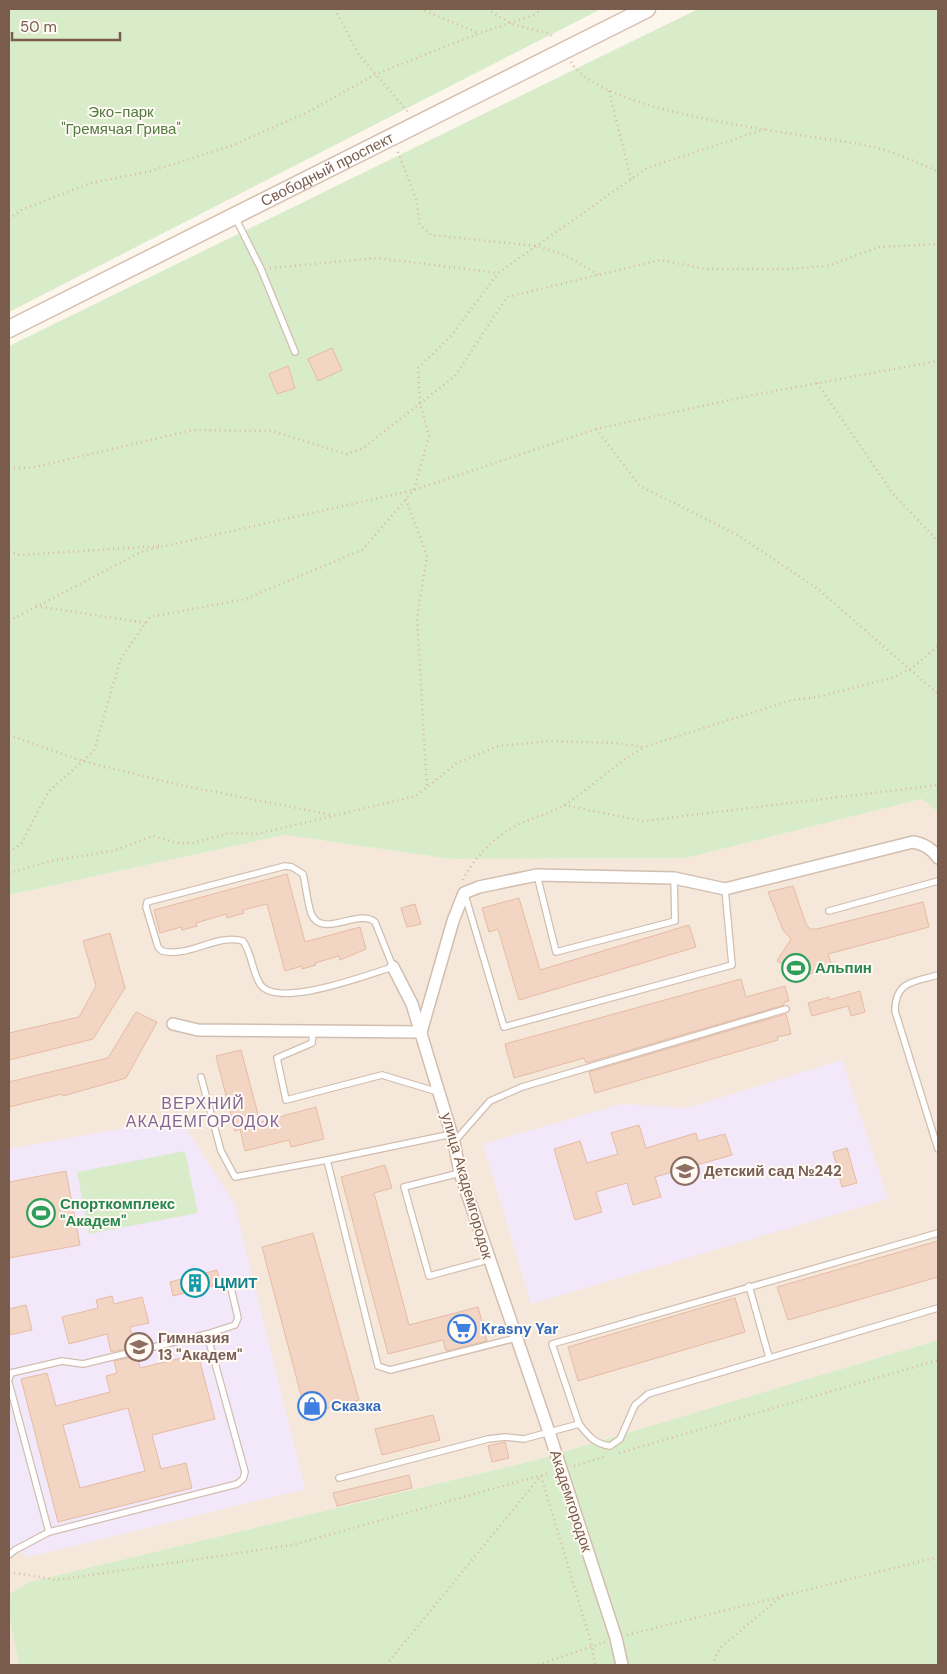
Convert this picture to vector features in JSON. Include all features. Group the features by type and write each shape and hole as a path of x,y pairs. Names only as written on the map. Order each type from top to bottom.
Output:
{"main road":[{"name":"Свободный проспект","path":"9,329 647,9"}],"street":[{"path":"173,1024 198,1030 421,1032 452,921 464,893 479,887 537,875 674,878 725,889 913,842 921,843 934,850 938,858"},
{"name":"улица Академгородок","path":"393,968 412,1004 453,1138 460,1173 516,1338"},
{"name":"Академгородок","path":"516,1338 562,1470 616,1638 622,1665"}],"lane":[{"path":"234,215 261,269 295,352"},
{"path":"285,866 292,867 304,874 311,913 315,920 327,925 369,917 375,922 393,968 306,992 286,995 267,990 260,985 243,941 229,940 178,952 162,951 158,947 146,906 147,902 285,866"},
{"path":"537,875 556,952 675,921 674,878"},
{"path":"829,912 938,881"},
{"path":"464,893 504,1027 732,965 725,889"},
{"path":"938,975 906,984 897,992 895,1001 895,1011 938,1149"},
{"path":"201,1077 220,1150 235,1177 453,1138 490,1101 522,1086 786,1009"},
{"path":"313,1031 312,1043 277,1058 286,1100 382,1076 439,1093"},
{"path":"327,1160 378,1366 390,1370 516,1338"},
{"path":"460,1173 404,1187 429,1276 488,1260"},
{"path":"938,1233 552,1344 579,1424 600,1445 610,1446 620,1439 635,1405 648,1394 938,1308"},
{"path":"9,1379 11,1373 62,1361 83,1364 207,1334 235,1325 238,1318 230,1284"},
{"path":"749,1286 769,1357"},
{"path":"9,1555 14,1550 49,1532 237,1484 243,1479 245,1472 207,1334"},
{"path":"9,1383 49,1532"},
{"path":"339,1478 488,1439 504,1437 524,1439 579,1424"}],"path":[{"path":"335,9 359,55 418,124"},
{"path":"420,9 480,33"},
{"path":"486,9 512,24 550,34 578,74 609,91 662,110 876,148 938,170"},
{"path":"9,219 23,209 91,183 151,170 232,146 306,113 376,74 480,33 534,16 542,9"},
{"path":"609,91 631,180"},
{"path":"9,852 21,844 48,792 94,751 121,658 150,618 245,598 362,550 414,490 429,436 420,403 418,368 450,337 498,273 647,168 764,128"},
{"path":"397,135 398,151 416,199 420,225 431,235 454,239 536,246 566,256 600,275"},
{"path":"9,469 35,467 193,430 272,431 347,454 362,450 455,376 507,297 660,260 707,269 787,269 827,266 879,247 938,244"},
{"path":"261,269 377,258 498,273"},
{"path":"9,620 142,551 414,490 596,429 817,383 938,361"},
{"path":"817,383 894,495 938,540"},
{"path":"596,429 640,486 736,534 818,589 938,694"},
{"path":"406,499 427,556 417,618 427,787"},
{"path":"9,551 20,555 167,546"},
{"path":"36,606 146,623"},
{"path":"464,893 463,880 473,861 485,848 517,825 564,805 617,763 644,747 792,700 818,697 891,678 911,669 938,646"},
{"path":"9,735 82,761 180,785 333,815"},
{"path":"9,873 55,860 112,851 153,836 177,843 193,842 230,833 256,834 416,796 457,763 498,746 549,741 616,743 644,747"},
{"path":"564,805 642,822 938,785"},
{"path":"618,1453 938,1360"},
{"path":"9,1572 57,1580 292,1545 609,1456"},
{"path":"541,1476 592,1646 595,1665"},
{"path":"386,1665 541,1476"},
{"path":"538,1665 616,1638 784,1594 938,1557"},
{"path":"712,1665 720,1648 784,1594"}],"shaded area":[{"path":"922,799 938,812 938,1340 536,1460 29,1582 9,1594 9,895 285,835 451,859 686,858"},
{"name":"Детский сад №242","path":"842,1060 888,1199 531,1304 483,1144 622,1104 687,1108"},
{"name":"Гимназия 13 \"Академ\"","path":"180,1118 235,1205 305,1489 29,1557 9,1547 9,1149"},
{"path":"9,1615 19,1665 9,1665"}],"green space":[{"name":"Эко-парк \"Гремячая Грива\"","path":"9,9 601,9 9,312"},
{"path":"698,9 938,9 938,812 922,799 686,858 451,859 285,835 9,895 9,346"},
{"path":"185,1151 198,1213 89,1234 77,1172"},
{"path":"938,1340 938,1665 19,1665 9,1615 9,1594 29,1582 536,1460"}],"building":[{"path":"332,348 342,370 318,381 308,359"},
{"path":"288,366 295,388 277,394 269,374"},
{"path":"287,874 305,942 360,927 366,949 340,960 339,956 302,969 302,966 285,971 267,904 243,910 244,913 227,918 226,914 196,923 197,926 182,930 181,927 160,933 154,910"},
{"path":"793,886 806,924 810,929 817,929 923,902 929,927 828,954 832,966 804,976 777,961 791,939 783,930 768,892"},
{"path":"519,898 540,970 689,925 696,947 519,1000 498,929 489,932 482,908"},
{"path":"415,904 421,924 407,927 401,908"},
{"path":"110,933 125,988 93,1039 9,1060 9,1033 79,1017 96,986 83,941"},
{"path":"741,979 746,997 785,986 789,1001 784,1002 784,1005 586,1063 584,1058 514,1078 505,1044"},
{"path":"860,991 865,1012 851,1016 848,1006 812,1016 808,1003 829,997 829,1000"},
{"path":"136,1012 157,1022 126,1078 63,1096 62,1094 9,1107 9,1082 108,1058"},
{"path":"786,1014 791,1034 777,1037 778,1040 595,1093 589,1072"},
{"path":"241,1050 260,1122 316,1107 324,1139 291,1147 289,1140 245,1151 240,1129 235,1131 216,1056"},
{"path":"639,1125 646,1148 696,1133 698,1141 725,1134 732,1155 655,1177 661,1197 633,1205 627,1183 596,1192 602,1212 575,1220 554,1149 580,1141 587,1163 618,1154 611,1133"},
{"path":"847,1148 857,1183 842,1187 833,1152"},
{"path":"385,1165 392,1188 374,1193 409,1325 478,1307 487,1341 446,1351 443,1340 388,1354 341,1177"},
{"name":"Спорткомплекс \"Академ\"","path":"66,1171 80,1245 9,1258 9,1182"},
{"path":"313,1233 359,1400 306,1414 262,1247"},
{"path":"938,1241 938,1277 788,1320 777,1287"},
{"name":"ЦМИТ","path":"217,1270 221,1284 173,1296 170,1282"},
{"path":"112,1296 114,1304 142,1297 149,1323 130,1327 135,1347 111,1352 107,1334 69,1344 62,1317 98,1308 96,1300"},
{"path":"735,1298 745,1332 578,1381 568,1347"},
{"path":"26,1305 32,1330 9,1335 9,1309"},
{"path":"198,1354 215,1419 152,1435 161,1469 186,1463 192,1488 58,1522 21,1379 47,1373 56,1406 110,1392 106,1376 117,1373 114,1361 137,1356 140,1368","holes":["128,1408 145,1471 80,1488 63,1425"]},
{"path":"433,1415 440,1440 382,1455 375,1429"},
{"path":"505,1442 509,1458 492,1462 488,1446"},
{"path":"409,1475 412,1488 337,1506 333,1493"}],"place":[{"name":"Альпин","path":"796,968"},
{"name":"Детский сад №242","path":"685,1171"},
{"name":"Спорткомплекс \"Академ\"","path":"41,1213"},
{"name":"ЦМИТ","path":"195,1283"},
{"name":"Krasny Yar","path":"462,1329"},
{"name":"Гимназия 13 \"Академ\"","path":"139,1347"},
{"name":"Сказка","path":"312,1406"}],"district":[{"name":"ВЕРХНИЙ АКАДЕМГОРОДОК","path":"203,1112"}]}
